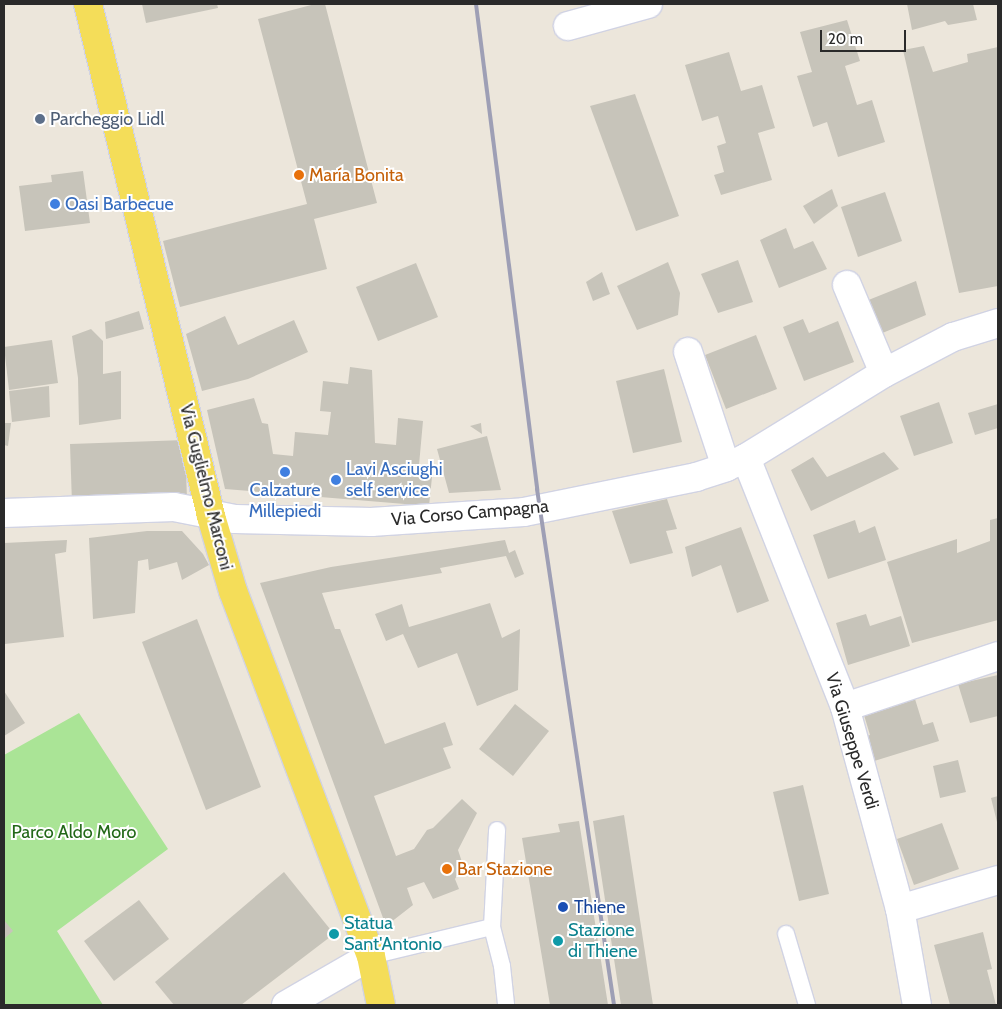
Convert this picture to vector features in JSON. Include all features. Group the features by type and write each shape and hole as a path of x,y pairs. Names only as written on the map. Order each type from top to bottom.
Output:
{"main road":[{"name":"Via Guglielmo Marconi","path":"88,4 211,516 233,592 371,956 381,1005"}],"street":[{"path":"579,17 648,4"},
{"path":"847,285 884,373"},
{"name":"Via Corso Campagna","path":"4,513 174,507 211,516 371,522 524,512 696,477 736,463 884,373 953,336 998,323"},
{"path":"688,352 736,463"},
{"name":"Via Giuseppe Verdi","path":"736,463 845,707 900,909 917,1005"},
{"path":"845,707 998,656"},
{"path":"900,909 998,880"},
{"path":"286,1005 371,956"}],"lane":[{"path":"496,830 492,927 502,966 506,1005"},
{"path":"371,956 492,927"},
{"path":"786,934 807,1005"}],"green space":[{"name":"Parco Aldo Moro","path":"79,713 168,849 57,931 103,1005 4,1005 4,755"}],"building":[{"path":"142,4 217,4 218,8 146,23"},
{"path":"315,4 325,4 377,203 314,219 327,269 180,307 163,241 307,204 258,19"},
{"path":"907,4 973,4 977,20 948,25 945,21 912,30"},
{"path":"847,20 860,61 845,66 857,105 872,100 885,142 838,157 827,122 813,127 797,76 812,72 800,32"},
{"path":"924,46 933,72 968,62 967,54 998,47 998,286 959,293 903,50"},
{"path":"729,52 741,91 762,85 775,128 758,133 772,180 721,195 714,175 724,172 717,146 726,143 718,116 702,121 685,65"},
{"path":"635,94 679,216 636,231 590,106"},
{"name":"Oasi Barbecue","path":"83,171 90,223 25,231 19,186 52,182 51,175"},
{"path":"832,189 838,206 814,224 803,206"},
{"path":"885,192 902,241 858,257 841,207"},
{"path":"786,228 794,249 813,241 827,269 779,288 760,240"},
{"path":"738,260 753,302 718,313 701,274"},
{"path":"668,262 680,293 678,315 637,330 617,286"},
{"path":"416,263 438,317 378,341 356,287"},
{"path":"602,272 610,294 593,301 586,282"},
{"path":"916,281 926,315 880,334 866,301"},
{"path":"139,311 144,329 106,339 105,322"},
{"path":"225,316 238,345 294,320 308,352 248,379 202,391 186,334"},
{"path":"803,319 809,333 838,321 854,362 804,381 783,327"},
{"path":"91,329 103,341 103,374 121,371 121,419 79,425 78,378 72,336"},
{"path":"756,335 777,389 726,409 705,355"},
{"path":"52,340 58,383 9,390 4,347"},
{"path":"350,367 372,370 375,443 396,445 398,418 423,421 418,476 432,477 429,506 225,489 207,410 254,398 262,423 268,424 273,454 293,456 295,432 328,435 331,412 320,411 323,381 348,384"},
{"path":"664,369 682,442 633,453 616,381"},
{"path":"49,386 50,417 12,422 9,391"},
{"path":"939,402 953,443 914,456 900,416"},
{"path":"998,404 998,428 975,435 968,413"},
{"path":"4,423 11,423 8,446 4,445"},
{"path":"481,423 482,434 470,426"},
{"path":"487,436 501,490 449,493 437,449"},
{"path":"185,440 187,500 72,504 70,444"},
{"path":"884,452 899,469 811,511 791,470 813,457 827,477"},
{"path":"667,499 677,529 666,531 673,553 630,564 612,511"},
{"path":"998,518 998,620 912,643 887,562 957,539 957,553 990,541 990,520"},
{"path":"855,520 859,533 875,526 886,560 828,579 813,535"},
{"path":"741,527 769,601 737,613 721,565 692,577 685,547"},
{"path":"147,531 182,531 203,554 209,565 182,580 177,562 149,570 148,559 138,561 135,613 93,619 89,538"},
{"path":"67,540 66,552 55,554 64,637 5,644 4,543"},
{"path":"505,540 509,553 515,550 524,574 515,578 506,556 440,568 442,573 322,593 335,629 340,629 385,744 445,722 453,745 443,748 451,768 374,796 396,856 414,849 427,830 433,828 462,799 477,813 458,850 463,865 455,879 459,889 433,899 424,882 407,888 413,905 386,926 260,583 331,567"},
{"path":"490,603 502,638 520,629 518,690 477,706 457,653 418,668 403,634 386,641 375,614 402,604 409,627"},
{"path":"866,614 870,626 901,616 910,646 848,665 836,623"},
{"path":"197,619 261,787 206,810 142,642"},
{"path":"998,675 998,716 970,723 958,684"},
{"path":"4,691 25,723 4,736"},
{"path":"915,699 923,725 933,722 939,741 871,762 863,737 870,735 864,715"},
{"path":"515,704 549,731 513,776 479,749"},
{"path":"958,760 966,792 940,798 933,766"},
{"path":"803,785 829,894 799,901 773,792"},
{"path":"998,796 998,826 991,798"},
{"path":"624,815 653,1005 621,1005 593,821"},
{"path":"579,821 608,1005 550,1005 522,838 560,832 558,824"},
{"path":"942,823 959,869 914,885 897,839"},
{"path":"284,872 334,934 241,1005 174,1005 155,982"},
{"path":"139,900 169,939 114,981 84,941"},
{"path":"4,920 13,931 4,939"},
{"path":"983,932 992,969 987,970 996,1005 950,1005 934,945"}],"railway":[{"path":"476,4 537,489 614,1005"}],"place":[{"name":"Parcheggio Lidl","path":"40,119"},
{"name":"María Bonita","path":"299,175"},
{"name":"Oasi Barbecue","path":"55,204"},
{"name":"Calzature Millepiedi","path":"285,472"},
{"name":"Lavi Asciughi self service","path":"336,480"},
{"name":"Bar Stazione","path":"447,869"},
{"name":"Thiene","path":"563,907"},
{"name":"Statua Sant'Antonio","path":"334,934"},
{"name":"Stazione di Thiene","path":"558,941"}]}
